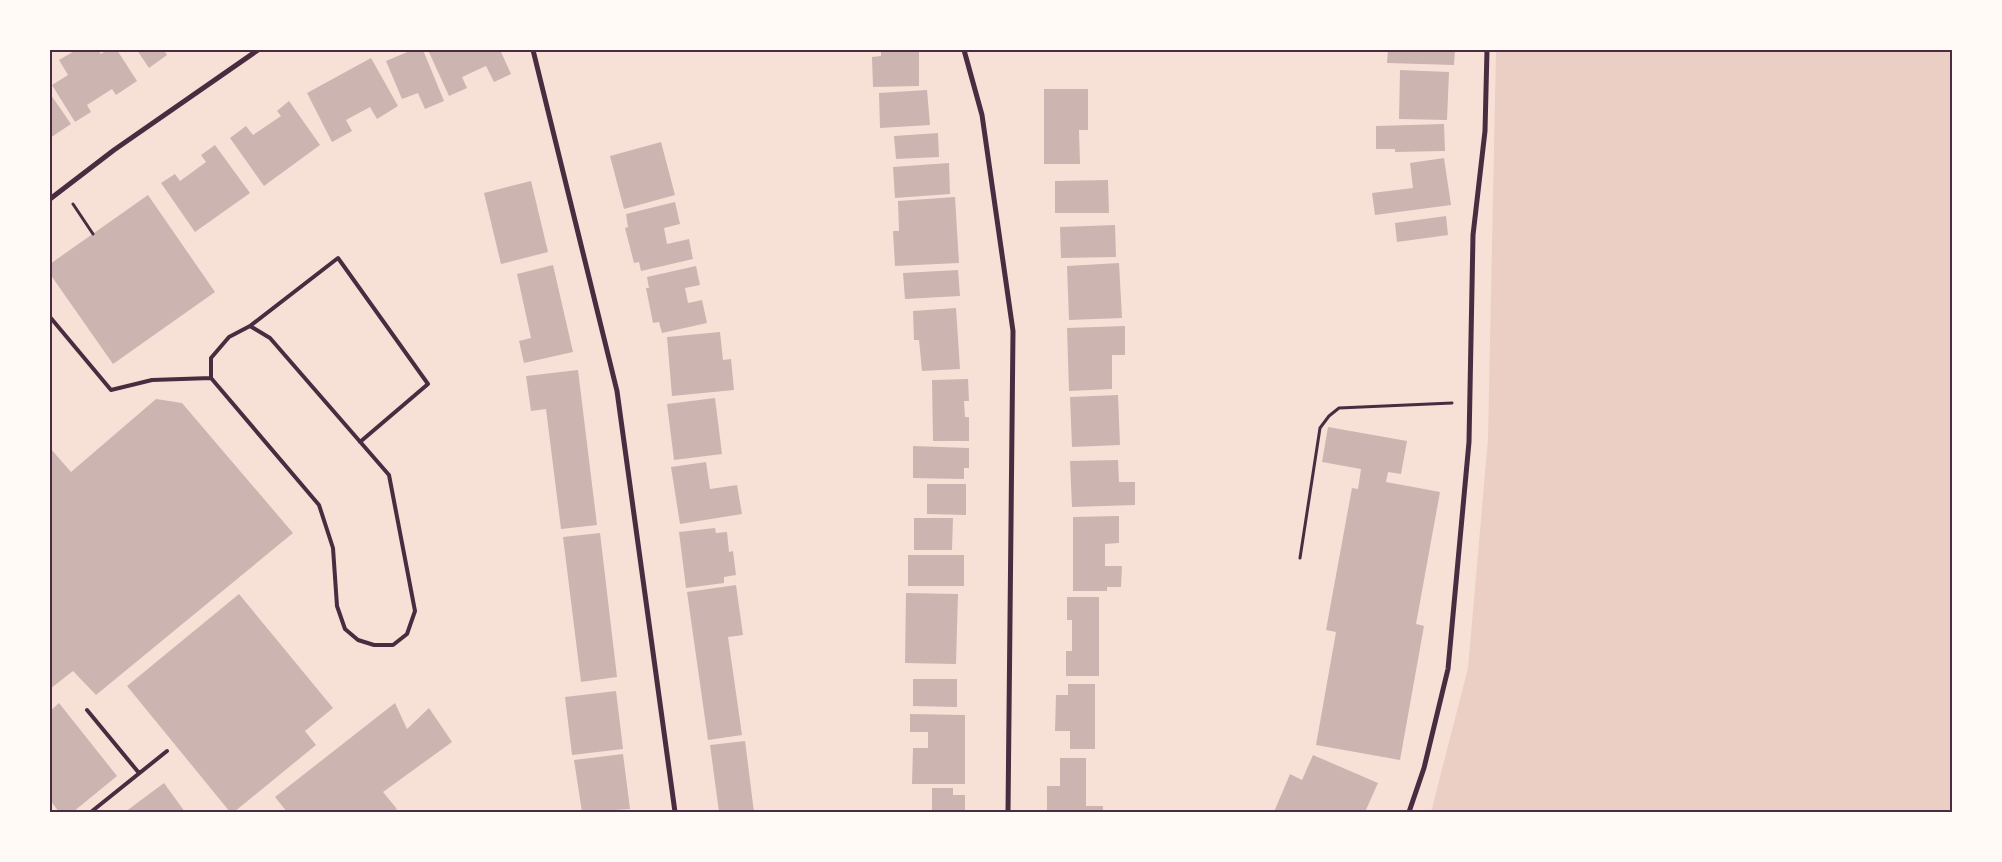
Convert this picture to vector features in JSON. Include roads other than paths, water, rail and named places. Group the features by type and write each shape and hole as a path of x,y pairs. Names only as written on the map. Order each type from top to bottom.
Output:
{"street":[{"path":"50,199 114,150 258,50"},
{"path":"533,50 617,391 675,812"},
{"path":"964,50 982,115 1013,331 1008,812"},
{"path":"1409,812 1424,768 1448,669 1468,461 1473,235 1485,131 1487,50"}],"lane":[{"path":"250,326 270,338 388,475 415,611 407,634 393,645 374,645 358,640 345,629 337,606 333,548 319,505 211,378 210,358 229,337 250,326 338,258 428,384 360,442"},
{"path":"50,316 111,390 152,380 211,378"},
{"path":"87,710 139,773"},
{"path":"91,812 167,751"}]}
